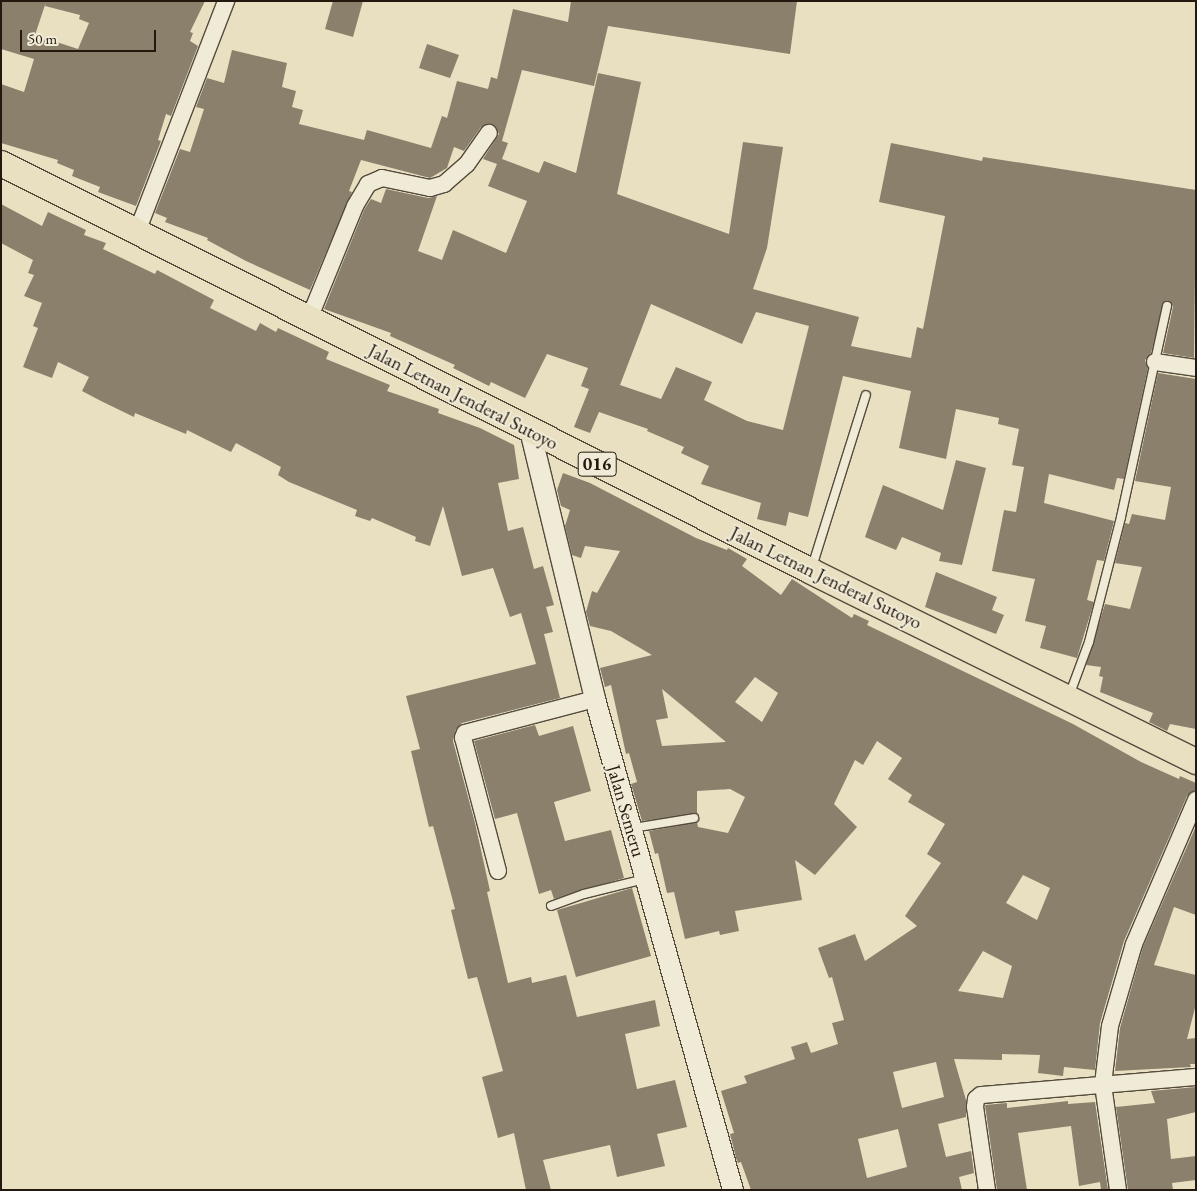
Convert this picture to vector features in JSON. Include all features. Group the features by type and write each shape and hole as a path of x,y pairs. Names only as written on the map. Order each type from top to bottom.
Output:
{"main road":[{"name":"Jalan Letnan Jenderal Sutoyo","path":"1,163 811,571 1196,761"}],"street":[{"path":"137,232 226,1"},
{"path":"309,319 355,206 371,181 382,178 430,188 444,184 467,164 489,133"},
{"path":"1155,362 1196,368"},
{"name":"Jalan Semeru","path":"530,430 595,699 734,1190"},
{"path":"498,871 463,738 465,733 595,699"},
{"path":"1118,1190 1103,1084 1110,1026 1134,944 1196,800"},
{"path":"988,1190 975,1107 978,1097 1103,1084 1196,1077"}],"lane":[{"path":"1069,698 1088,642 1113,546 1167,306"},
{"path":"811,571 866,395"},
{"path":"631,829 694,818"},
{"path":"551,906 584,894 646,879"}],"building":[{"path":"1,1 205,1 190,32 193,33 190,41 198,46 171,116 166,114 158,140 161,141 136,206 98,192 100,187 72,176 74,170 57,163 58,160 1,143 1,84 24,92 34,59 1,49","holes":["46,2 45,6 80,15 79,19 89,23 78,49 35,35"]},
{"path":"333,1 363,1 353,37 325,29"},
{"path":"571,1 797,1 790,54 608,26 594,86 522,70 502,141 508,143 502,159 539,173 544,161 576,173 598,73 641,82 617,194 729,234 743,142 783,147 767,248 753,289 859,317 851,346 911,358 917,327 923,329 945,216 879,202 891,143 982,161 983,157 1196,190 1194,358 1163,353 1173,307 1170,302 1165,301 1151,353 1145,360 1148,368 1124,479 1117,478 1114,490 1049,474 1044,503 1114,521 1104,561 1097,560 1087,600 1094,602 1077,658 1040,648 1046,626 1025,621 1035,579 992,571 1004,510 1016,512 1024,467 1012,465 1019,429 998,424 999,418 956,409 946,459 899,448 911,391 843,376 808,517 789,512 786,526 757,519 761,503 701,484 709,466 681,453 684,447 647,431 648,429 599,412 590,433 574,427 589,389 581,386 588,368 547,354 525,398 491,382 489,386 453,368 455,365 390,336 391,333 324,309 364,210 371,199 381,203 386,189 428,198 437,196 418,251 442,260 453,230 506,253 527,201 488,186 497,164 483,159 499,134 494,125 481,127 464,151 454,147 447,168 430,178 361,160 349,191 352,192 310,290 246,261 207,240 208,238 165,222 167,218 155,213 180,149 190,152 204,109 196,107 207,78 224,83 232,50 287,63 282,87 296,91 292,107 303,110 299,124 364,140 367,130 431,148 442,116 447,118 457,81 488,89 491,77 497,79 513,9 568,22","holes":["651,304 742,344 756,312 809,326 783,430 747,421 704,400 712,382 676,367 661,399 620,385"]},
{"path":"427,44 459,55 450,78 419,68"},
{"path":"1,204 42,226 48,212 86,230 84,235 106,243 103,249 155,274 157,270 214,300 210,308 256,331 260,323 276,332 278,328 329,352 326,359 390,385 387,391 439,409 438,413 480,428 514,445 519,479 498,483 508,531 523,527 534,569 543,566 554,605 546,607 553,632 544,634 560,698 462,723 456,729 453,741 475,823 490,891 487,892 508,983 531,977 532,983 566,975 577,1017 655,1000 660,1026 625,1034 637,1089 675,1080 687,1127 657,1134 665,1166 617,1177 610,1145 543,1160 551,1190 526,1190 514,1133 498,1138 482,1077 503,1071 477,977 468,979 451,910 455,909 433,826 429,827 411,751 420,749 406,696 536,664 521,613 510,617 493,568 462,576 443,506 430,546 415,541 416,537 372,518 370,521 355,516 357,510 289,482 278,475 281,467 236,443 231,452 187,430 186,434 135,413 134,417 101,401 82,391 89,377 58,362 52,378 23,367 38,328 33,326 42,303 24,296 34,275 28,273 33,260 1,243"},
{"path":"1158,373 1196,379 1196,729 1170,724 1167,731 1149,722 1153,713 1100,692 1103,677 1099,676 1101,667 1086,665 1105,604 1130,609 1142,567 1115,563 1125,523 1129,524 1132,514 1165,520 1171,487 1135,481"},
{"path":"956,460 986,468 962,565 939,561 941,553 902,537 896,550 865,537 883,485 943,510"},
{"path":"563,473 590,483 696,538 727,550 728,548 747,559 742,566 781,595 792,579 852,618 854,614 869,621 867,625 1073,724 1141,762 1179,779 1180,776 1196,783 1196,790 1187,796 1124,941 1100,1023 1095,1070 1064,1067 1063,1076 1038,1073 1040,1055 1002,1054 1002,1060 954,1059 966,1100 966,1117 938,1124 946,1157 971,1151 974,1173 959,1177 962,1190 751,1190 741,1162 738,1163 736,1158 730,1134 734,1133 721,1091 747,1083 744,1076 795,1059 791,1047 807,1042 811,1053 838,1044 832,1023 844,1020 832,977 829,978 818,948 855,934 865,961 917,926 905,916 941,863 927,854 945,824 908,802 912,795 888,779 902,758 877,741 863,765 855,760 834,804 857,827 815,875 795,860 802,900 735,911 739,931 720,935 719,931 685,939 674,892 667,893 658,853 655,854 649,831 697,822 698,827 728,833 745,797 730,789 697,791 697,814 642,821 631,784 637,782 629,753 626,754 611,685 605,687 600,668 652,655 611,631 590,626 586,612 592,591 597,593 620,551 585,546 581,558 572,555 565,526 570,510 561,506 557,490","holes":["755,677 778,693 762,722 735,702","662,689 726,742 662,746 656,720 668,718","1023,875 1050,888 1037,920 1006,903","983,951 1012,966 1003,998 958,991","936,1062 944,1097 902,1108 893,1072","898,1129 907,1167 867,1178 858,1139"]},
{"path":"936,572 997,597 992,610 1004,615 996,634 925,607"},
{"path":"535,725 539,736 573,726 591,791 554,802 565,841 611,830 624,878 554,899 551,890 539,894 517,813 495,819 474,741"},
{"path":"1196,826 1196,915 1174,907 1154,965 1196,975 1196,1004 1187,1039 1196,1038 1196,1064 1190,1064 1191,1067 1115,1071 1120,1028 1143,947"},
{"path":"632,888 651,956 576,977 557,910"},
{"path":"1196,1087 1196,1112 1167,1119 1171,1159 1196,1156 1196,1180 1172,1183 1173,1190 1128,1190 1116,1107 1155,1103 1151,1091"},
{"path":"1068,1101 1068,1104 1095,1102 1108,1190 1101,1190 1100,1182 1079,1186 1071,1126 1018,1133 1027,1190 997,1190 985,1105 1007,1103 1007,1108"}]}
